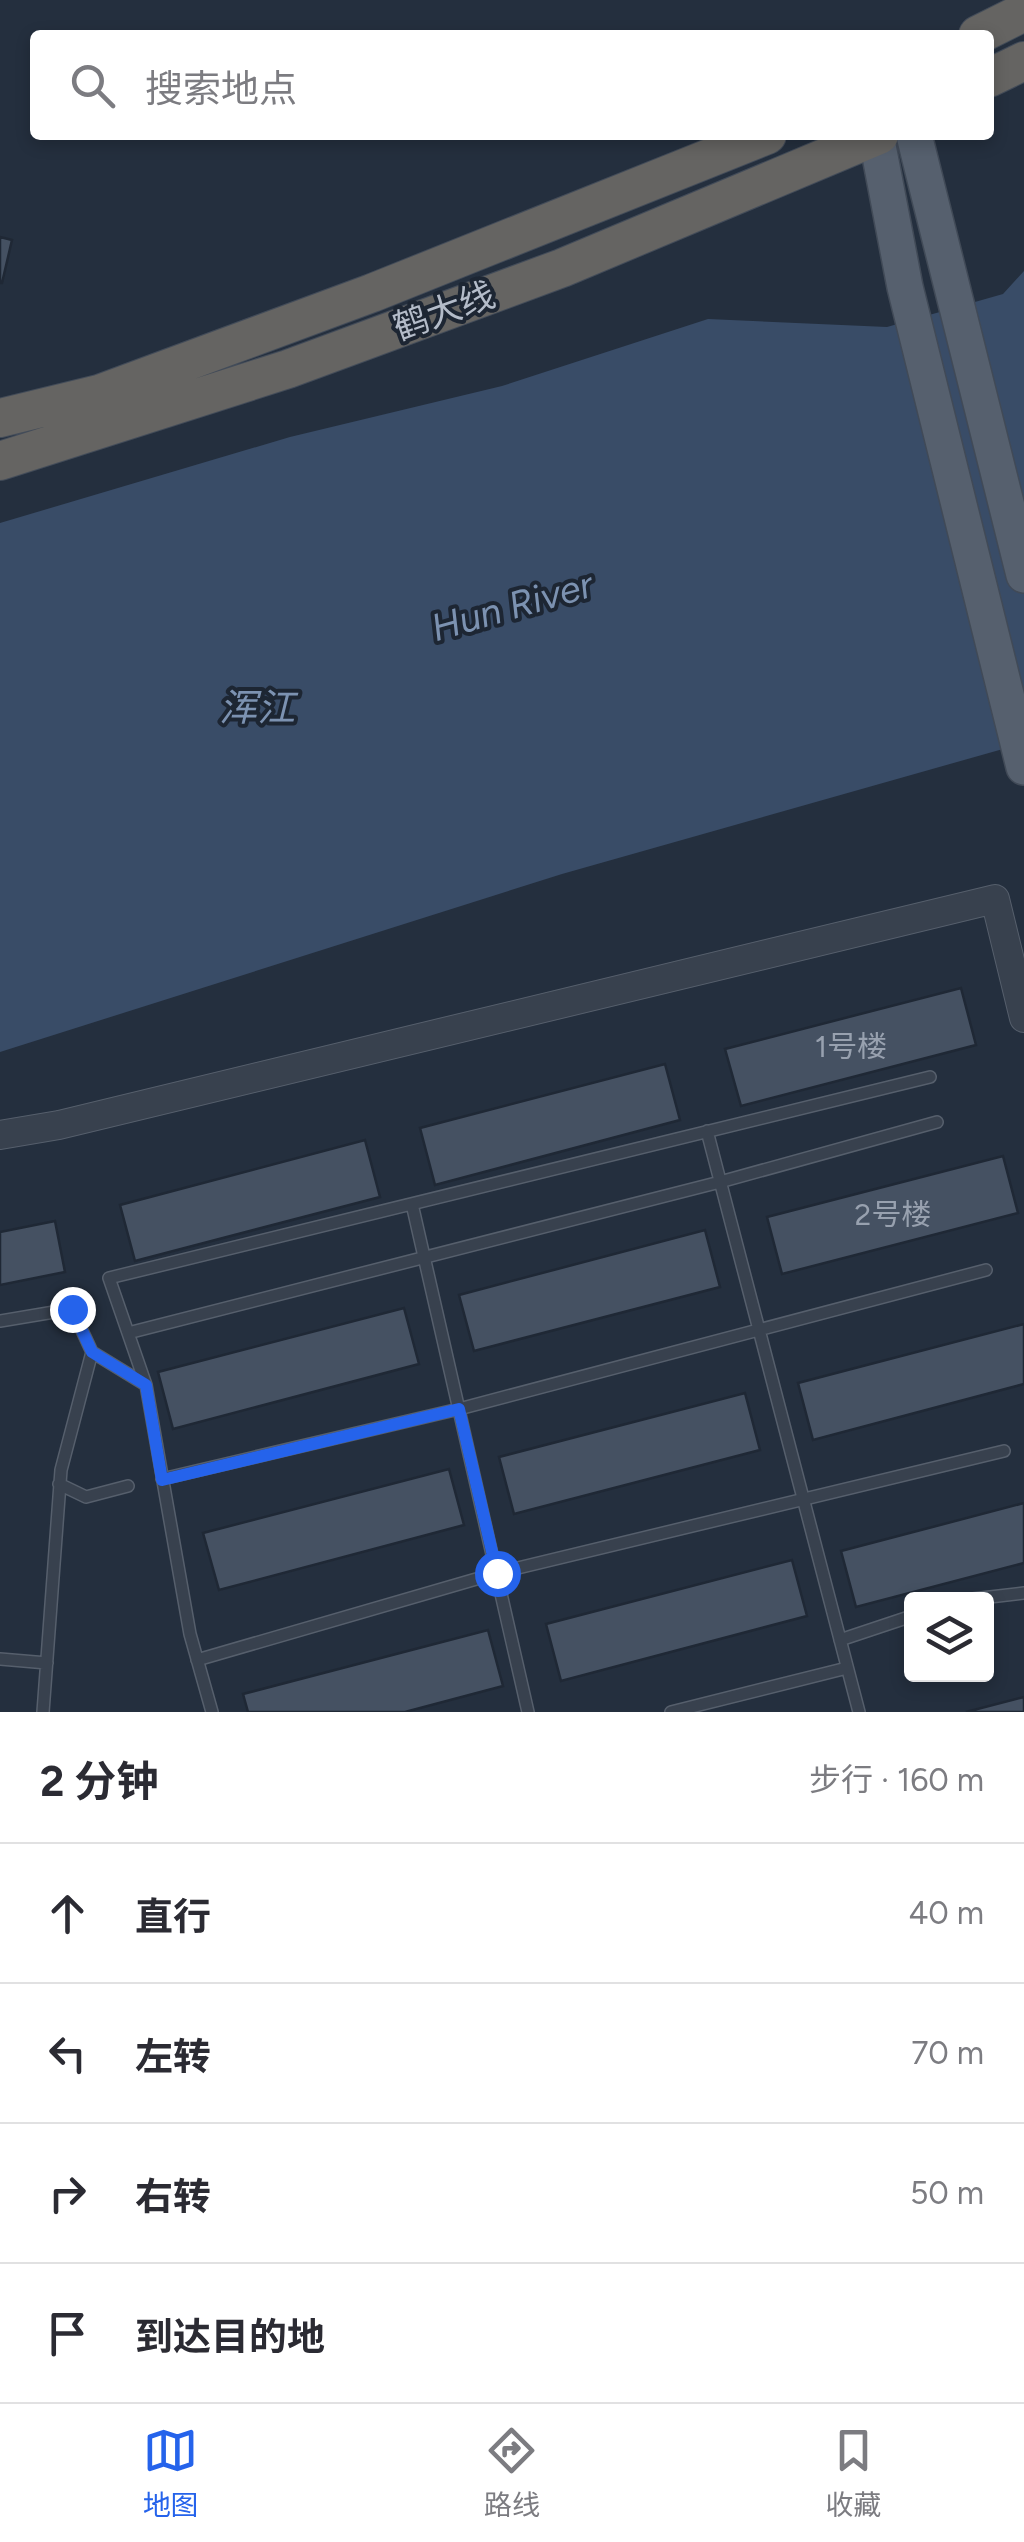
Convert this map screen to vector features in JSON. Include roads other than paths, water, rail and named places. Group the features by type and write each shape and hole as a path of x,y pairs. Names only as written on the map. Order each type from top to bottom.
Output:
{"highway":[{"path":"988,30 1024,12"},
{"path":"994,76 1024,61"},
{"name":"鹤大线","path":"0,418 98,394 372,293 754,140"},
{"name":"鹤大线","path":"0,460 288,369 562,268 867,140"}],"main road":[{"path":"878,140 904,286 1024,767"},
{"path":"915,140 1024,575"}],"street":[{"path":"0,1135 59,1125 995,899 1024,1018"}],"lane":[{"path":"212,1712 197,1660 146,1385 109,1278 930,1077"},
{"path":"128,1333 720,1182 938,1122"},
{"path":"707,1132 859,1712"},
{"path":"412,1204 528,1712"},
{"path":"162,1480 459,1409 986,1270"},
{"path":"0,1321 72,1309 92,1352 146,1385"},
{"path":"43,1712 59,1484 92,1352"},
{"path":"197,1660 497,1573 1004,1451"},
{"path":"59,1484 86,1497 128,1486"},
{"path":"994,1595 1024,1593"},
{"path":"840,1640 904,1619"},
{"path":"0,1659 47,1663"},
{"path":"671,1712 847,1668"}],"water":[{"name":"浑江","path":"1024,271 1024,743 562,874 0,1052 0,523 290,437 502,386 708,319 887,327 1003,294"}],"water label":[{"name":"Hun River","path":"512,606"}]}
